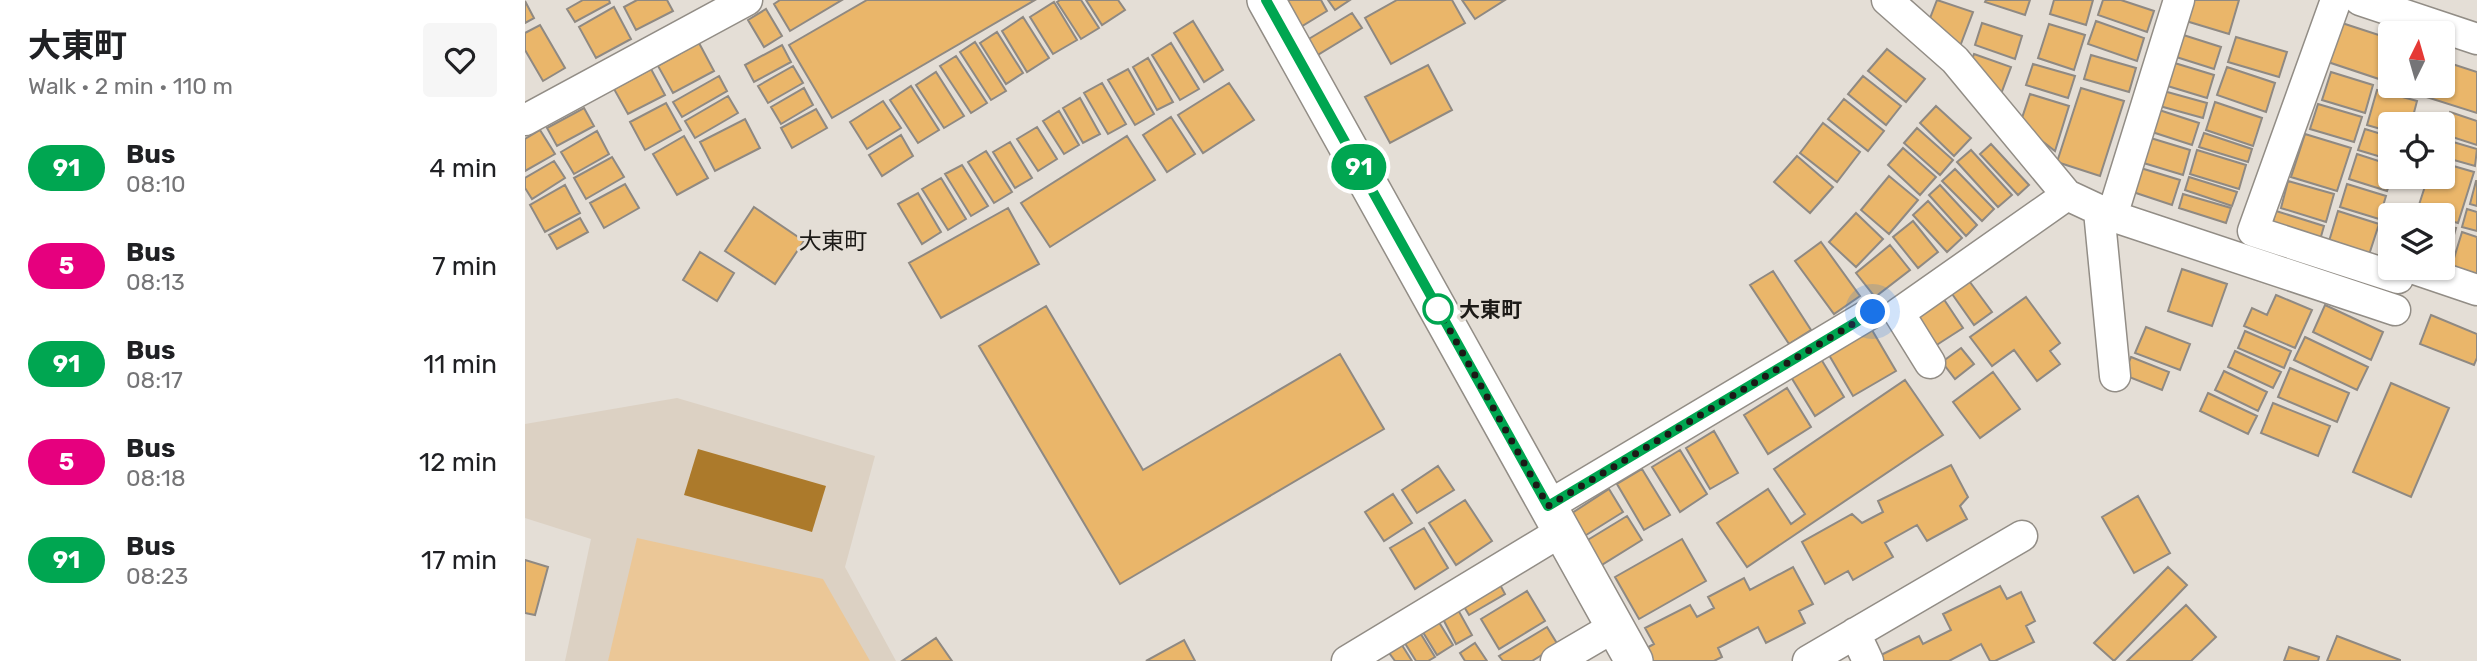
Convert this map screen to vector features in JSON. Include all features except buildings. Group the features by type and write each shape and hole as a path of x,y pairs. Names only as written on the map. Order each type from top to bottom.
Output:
{"street":[{"path":"525,120 747,0"},
{"path":"1266,0 1634,661"},
{"path":"1887,0 1955,60 2067,195 2106,213 2395,310"},
{"path":"2115,376 2106,213 2179,0"},
{"path":"2336,0 2253,231 2378,272"},
{"path":"2360,0 2477,39"},
{"path":"1930,363 1899,313 2067,195"},
{"path":"2447,280 2477,290"},
{"path":"1347,661 1555,518 1873,312"},
{"path":"1808,661 2022,536"},
{"path":"1556,661 1614,627"},
{"path":"1855,633 1868,661"}],"shaded area":[{"path":"677,398 875,456 845,567 896,661 565,661 591,539 525,518 525,424"},
{"path":"698,449 826,486 812,532 684,495"},
{"path":"637,538 823,579 870,661 608,661"}],"bus line":[{"name":"91","path":"1266,0 1548,506 1873,312"}],"place":[{"name":"大東町","path":"1438,309"}],"district":[{"name":"大東町","path":"833,241"}],"route":[{"path":"1438,309 1548,506 1873,312"}]}
